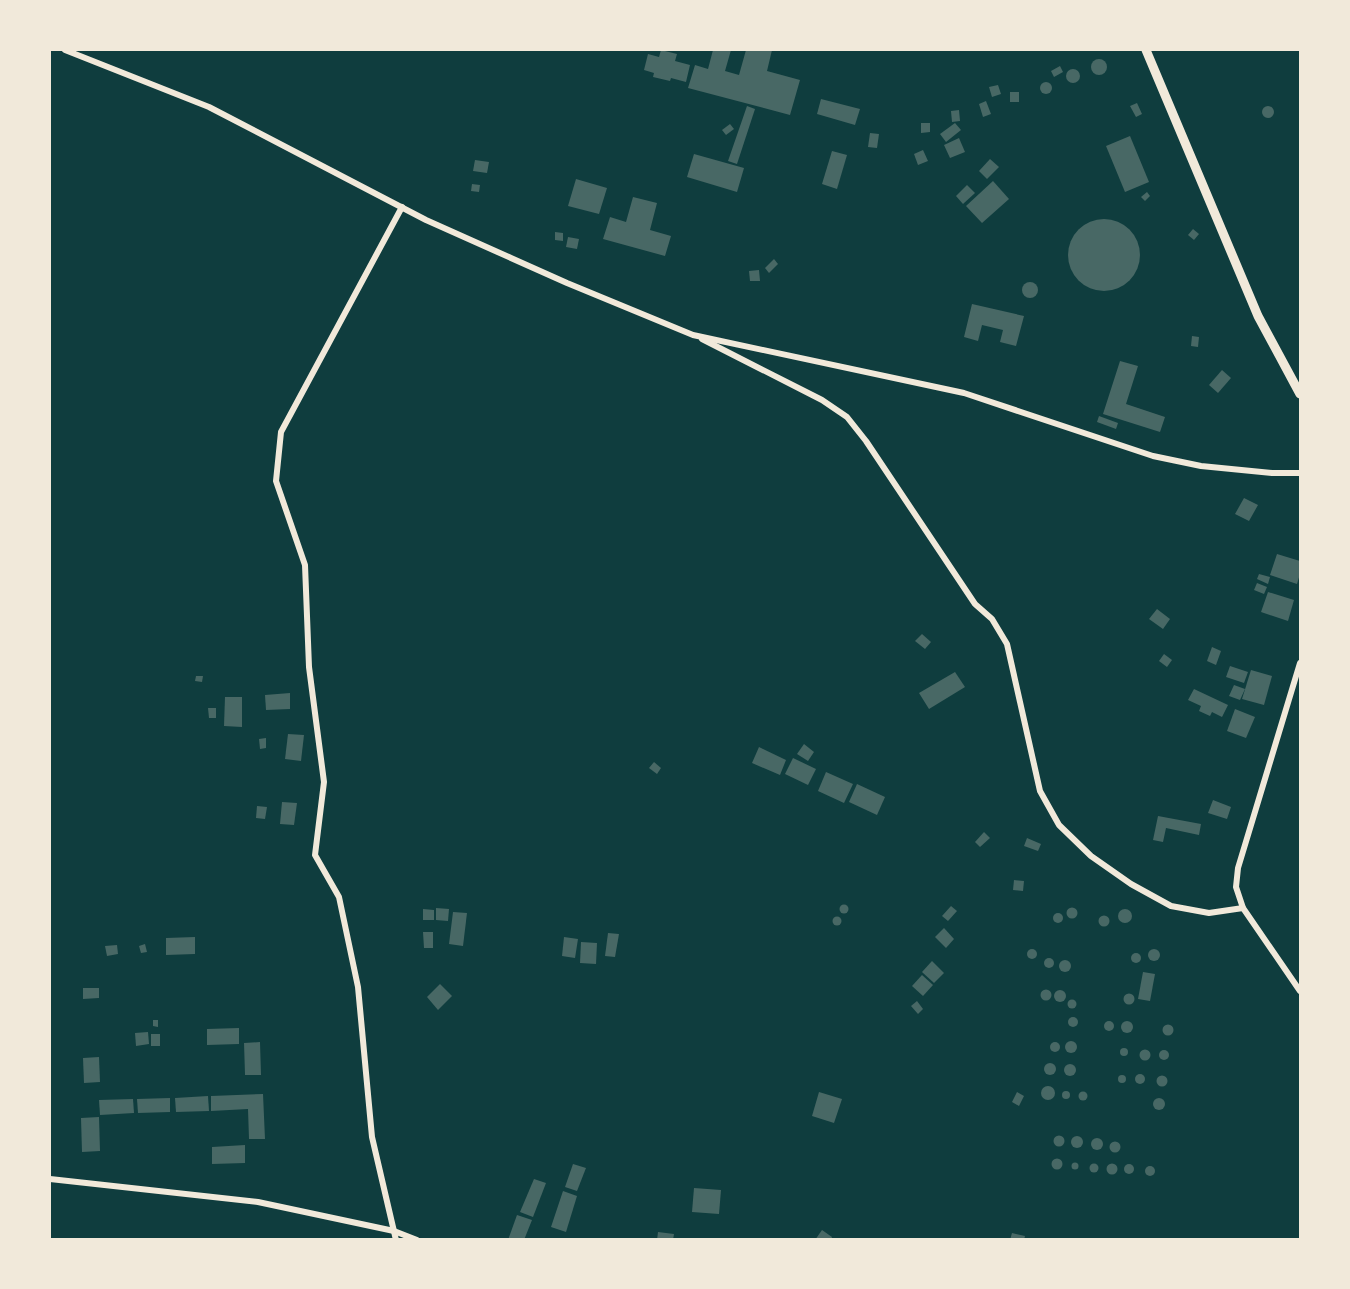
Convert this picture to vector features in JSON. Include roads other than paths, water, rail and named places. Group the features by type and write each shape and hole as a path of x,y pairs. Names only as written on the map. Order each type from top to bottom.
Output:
{"street":[{"path":"65,50 209,107 426,220 567,283 693,335 822,400 847,417 866,441 975,604 992,620 1007,644 1040,791 1059,825 1091,856 1131,884 1171,906 1209,913 1242,908"},
{"path":"1146,50 1258,316 1300,394"},
{"path":"396,1239 372,1137 358,987 342,908 339,897 315,855 324,782 309,667 305,565 276,480 280,432 402,207"},
{"path":"693,335 964,393 1153,456 1201,466 1272,473 1300,472"},
{"path":"1300,663 1238,868 1236,887 1242,908 1300,991"},
{"path":"50,1179 258,1202 394,1231 417,1239"}]}
